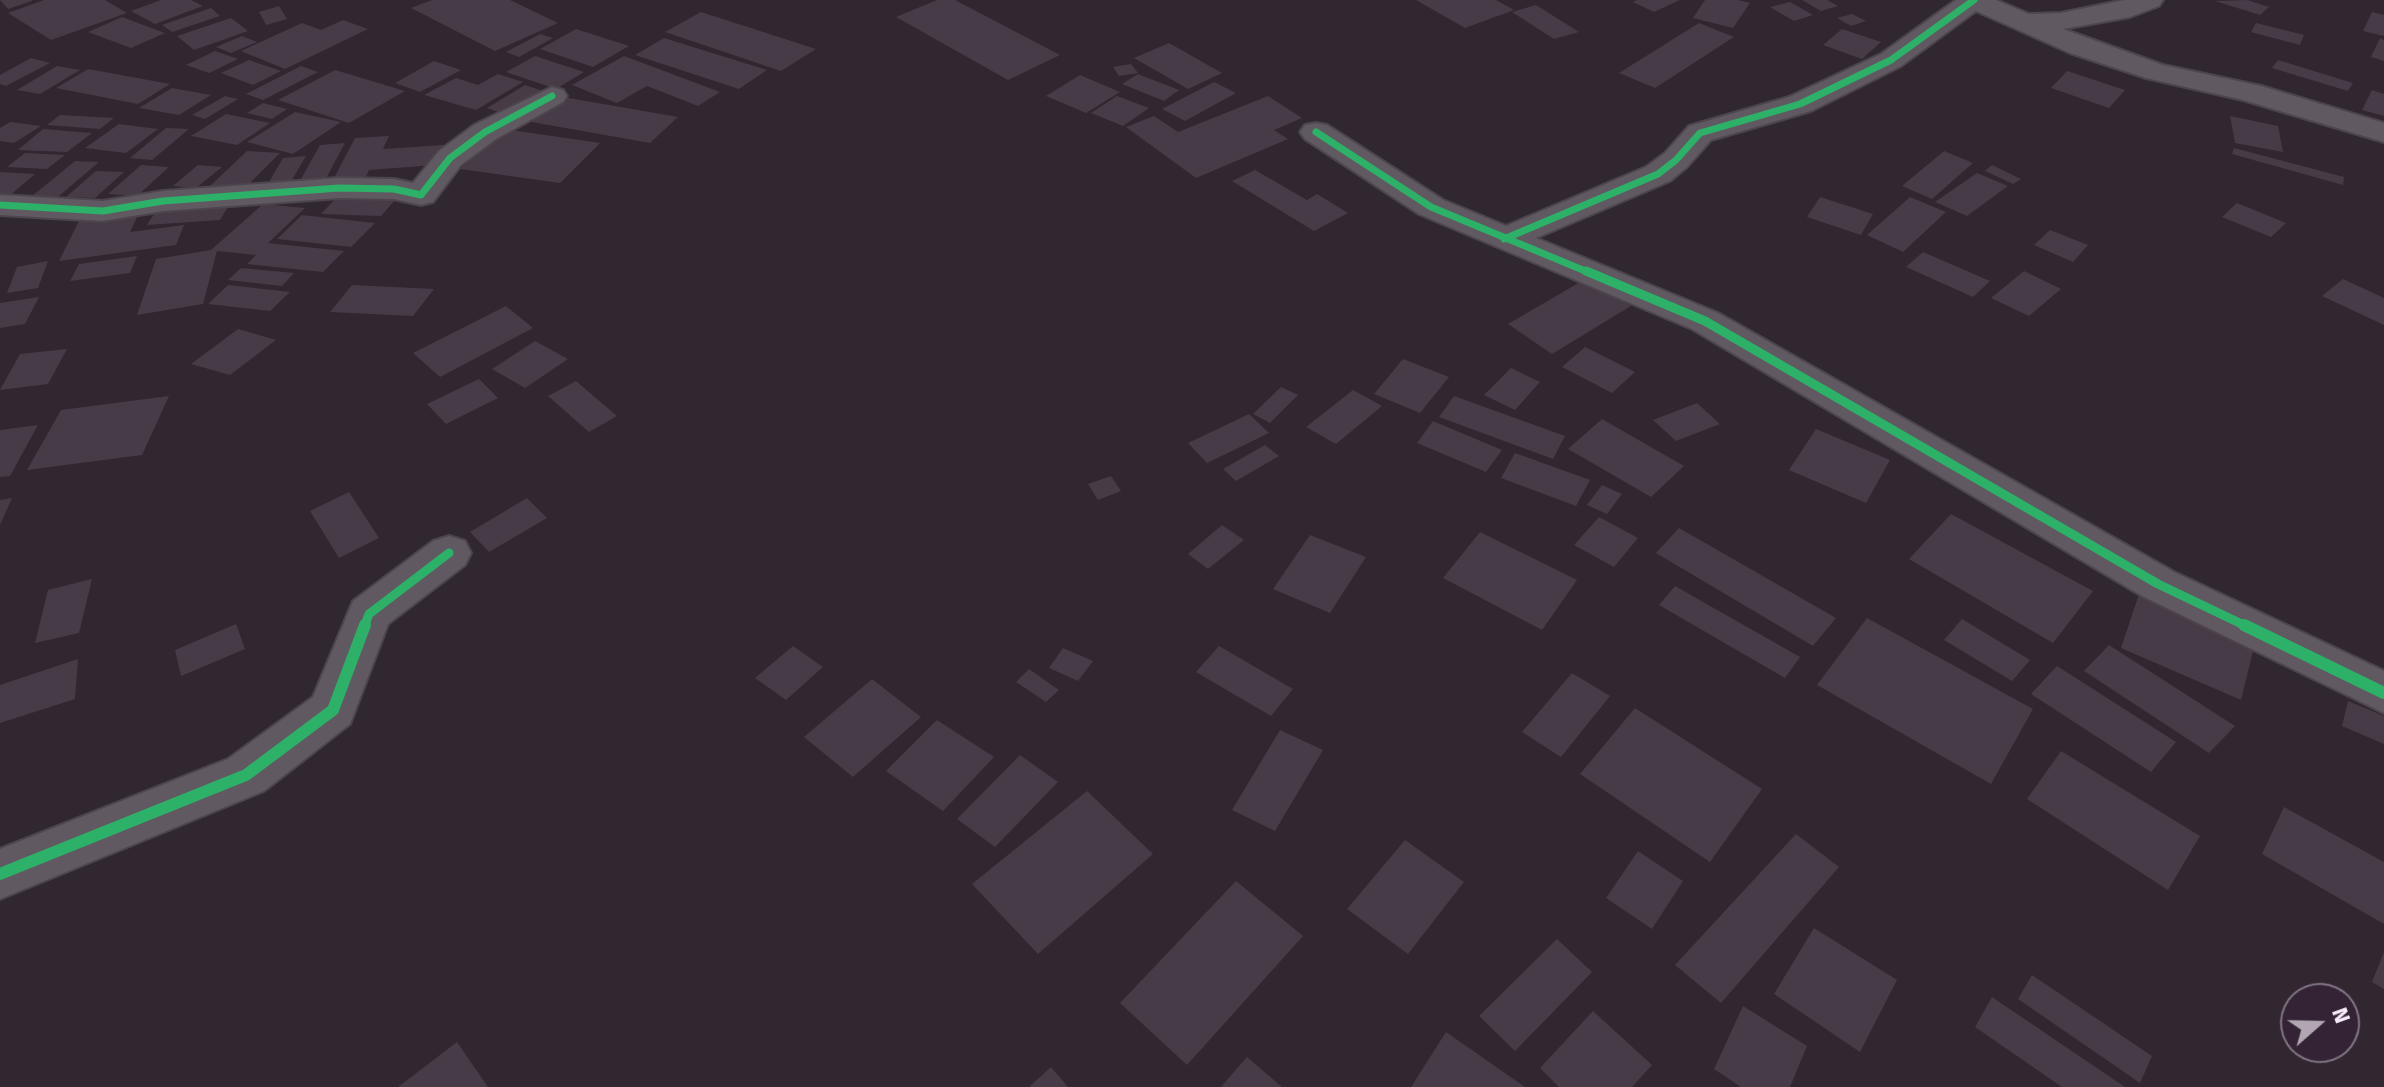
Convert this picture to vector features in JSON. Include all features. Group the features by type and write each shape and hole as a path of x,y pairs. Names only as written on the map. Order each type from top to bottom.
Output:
{"street":[{"path":"1504,239 1658,174 1676,160 1700,133 1800,104 1891,60 1974,0 2080,47 2156,72 2250,92 2384,133"},
{"path":"2028,23 2120,11 2149,0"},
{"path":"0,205 103,211 163,201 339,188 394,189 421,195 450,158 485,132 552,96"},
{"path":"1316,132 1431,207 1705,321 2158,584 2384,693"},
{"path":"0,874 246,775 333,710 369,614 449,553"}],"building":[{"path":"0,0 32,0 32,1 8,9"},
{"path":"44,0 105,0 127,13 51,40 8,13"},
{"path":"161,0 191,0 203,6 155,24 131,11"},
{"path":"432,0 510,0 558,23 495,51 411,8"},
{"path":"937,0 955,0 1060,55 1008,80 896,17"},
{"path":"1416,0 1496,0 1514,10 1465,28"},
{"path":"1680,0 1654,12 1633,2"},
{"path":"1705,0 1750,3 1733,28 1693,18"},
{"path":"1802,0 1827,0 1838,6 1821,11"},
{"path":"2247,0 2269,7 2260,15 2215,1"},
{"path":"1790,2 1813,15 1794,21 1770,7"},
{"path":"1536,5 1579,32 1554,39 1512,12"},
{"path":"279,6 287,19 266,25 259,12"},
{"path":"211,8 220,16 172,32 162,25"},
{"path":"701,12 816,49 781,71 665,32"},
{"path":"2372,12 2384,15 2384,36 2363,31"},
{"path":"1852,14 1866,21 1851,26 1837,18"},
{"path":"122,17 165,33 131,48 88,32"},
{"path":"231,18 248,31 194,50 177,36"},
{"path":"343,20 368,29 285,69 241,51 302,23 321,30"},
{"path":"1699,23 1734,37 1655,88 1619,73"},
{"path":"2256,23 2304,35 2300,45 2251,32"},
{"path":"576,29 629,46 593,67 540,49"},
{"path":"1842,29 1881,42 1862,59 1823,45"},
{"path":"540,34 553,38 519,57 506,52"},
{"path":"242,36 257,42 231,53 216,47"},
{"path":"664,38 767,70 739,89 635,55"},
{"path":"2380,38 2384,40 2384,61 2371,57"},
{"path":"1169,43 1222,73 1188,89 1134,58"},
{"path":"215,51 238,59 209,73 186,65"},
{"path":"535,56 584,72 556,89 506,72"},
{"path":"624,56 720,92 698,106 647,86 617,103 572,85"},
{"path":"31,58 50,63 6,86 0,84 0,75"},
{"path":"249,60 281,71 253,85 221,73"},
{"path":"2278,60 2353,83 2348,91 2272,68"},
{"path":"434,61 461,70 420,92 395,83"},
{"path":"1131,64 1138,73 1119,76 1113,67"},
{"path":"57,66 80,70 40,94 17,90"},
{"path":"301,66 318,72 263,100 246,94"},
{"path":"88,69 170,84 138,104 56,88"},
{"path":"335,70 405,91 349,123 278,100"},
{"path":"2067,71 2125,90 2109,108 2051,88"},
{"path":"498,74 523,82 476,110 424,95 456,78 478,85"},
{"path":"1138,74 1179,90 1164,101 1122,84"},
{"path":"1080,75 1120,92 1086,113 1046,96"},
{"path":"1214,82 1236,93 1185,121 1162,109"},
{"path":"525,85 546,92 507,115 487,108"},
{"path":"172,88 211,95 179,115 139,108"},
{"path":"2372,90 2384,94 2384,116 2362,110"},
{"path":"225,96 238,99 205,119 192,115"},
{"path":"557,96 678,117 650,143 526,121"},
{"path":"1117,96 1149,108 1123,126 1091,113"},
{"path":"1268,96 1302,118 1274,130 1288,139 1196,178 1126,127 1154,116 1178,132"},
{"path":"263,103 287,109 272,119 247,113"},
{"path":"295,112 341,122 293,154 247,142"},
{"path":"226,114 270,123 237,145 191,136"},
{"path":"60,115 114,118 100,129 47,125"},
{"path":"2230,116 2278,126 2283,152 2235,143"},
{"path":"10,122 41,126 14,143 0,141 0,128"},
{"path":"119,124 158,129 126,153 85,148"},
{"path":"166,128 189,129 152,160 130,158"},
{"path":"43,129 92,133 67,152 18,150"},
{"path":"504,129 600,143 560,183 460,169"},
{"path":"389,136 383,149 444,145 435,165 369,170 365,179 332,182 355,138"},
{"path":"345,143 323,184 297,186 320,145"},
{"path":"2234,148 2344,177 2343,185 2232,154"},
{"path":"247,151 280,153 244,189 209,187"},
{"path":"1944,151 1973,163 1932,199 1902,186"},
{"path":"25,153 65,155 47,169 7,167"},
{"path":"306,156 289,185 266,187 283,158"},
{"path":"75,161 99,162 52,202 26,201"},
{"path":"141,165 169,167 137,196 108,194"},
{"path":"198,165 222,167 196,188 173,186"},
{"path":"1992,165 2021,179 2013,184 1985,171"},
{"path":"1255,170 1307,200 1317,194 1348,213 1314,231 1232,181"},
{"path":"96,171 124,172 95,198 66,197"},
{"path":"0,172 35,174 9,196 0,195"},
{"path":"1977,173 2008,186 1967,216 1935,202"},
{"path":"337,197 396,199 381,216 321,214"},
{"path":"1820,197 1873,214 1861,235 1807,217"},
{"path":"1910,197 1946,212 1903,252 1867,235"},
{"path":"232,200 220,220 147,225 160,205"},
{"path":"2237,203 2286,223 2271,237 2222,217"},
{"path":"263,204 305,208 268,243 344,251 323,272 247,264 256,255 217,251 203,304 137,315 156,259 211,250"},
{"path":"139,213 130,232 184,225 176,245 59,261 79,221"},
{"path":"302,215 375,223 351,247 277,239"},
{"path":"2050,230 2088,245 2073,262 2034,245"},
{"path":"1923,252 1990,281 1973,297 1906,267"},
{"path":"137,256 130,273 70,281 79,264"},
{"path":"48,261 38,288 7,293 17,267"},
{"path":"241,268 294,273 282,286 228,280"},
{"path":"2024,271 2061,289 2029,316 1991,298"},
{"path":"1587,278 1631,306 1552,354 1508,324"},
{"path":"2343,279 2384,298 2384,325 2322,296"},
{"path":"228,285 290,292 270,311 208,304"},
{"path":"352,285 434,289 413,316 330,312"},
{"path":"39,297 25,324 0,328 0,303"},
{"path":"506,306 533,328 440,377 413,353"},
{"path":"238,329 276,340 230,375 191,364"},
{"path":"535,341 568,359 525,388 492,369"},
{"path":"1585,347 1635,372 1612,393 1562,367"},
{"path":"67,349 48,384 0,390 20,354"},
{"path":"1403,359 1449,377 1420,413 1374,394"},
{"path":"1511,368 1540,382 1515,410 1484,395"},
{"path":"479,379 498,398 446,424 427,404"},
{"path":"576,381 617,416 589,432 548,396"},
{"path":"1281,387 1298,395 1270,423 1253,414"},
{"path":"1353,390 1382,406 1336,444 1306,427"},
{"path":"169,396 142,455 27,470 61,410"},
{"path":"1454,396 1565,436 1553,459 1439,417"},
{"path":"1697,403 1720,424 1676,441 1653,420"},
{"path":"1249,414 1269,433 1207,463 1188,443"},
{"path":"1602,419 1684,466 1651,497 1568,449"},
{"path":"1433,421 1502,450 1486,472 1417,443"},
{"path":"38,425 10,476 0,477 0,430"},
{"path":"1816,429 1890,460 1866,503 1789,470"},
{"path":"1265,445 1279,456 1236,481 1223,469"},
{"path":"1515,453 1590,480 1576,506 1501,478"},
{"path":"1111,476 1121,491 1098,500 1088,484"},
{"path":"1602,485 1622,494 1607,514 1587,505"},
{"path":"349,492 379,538 339,558 310,511"},
{"path":"12,498 0,525 0,500"},
{"path":"527,498 547,518 489,552 470,532"},
{"path":"1951,514 2093,591 2053,643 1909,559"},
{"path":"1599,517 1638,538 1614,567 1574,545"},
{"path":"1222,525 1244,540 1208,569 1188,554"},
{"path":"1679,528 1836,618 1813,646 1656,553"},
{"path":"1480,532 1577,580 1542,630 1443,578"},
{"path":"1310,535 1366,557 1330,613 1273,589"},
{"path":"92,579 79,633 35,643 48,590"},
{"path":"1675,586 1800,657 1785,678 1659,605"},
{"path":"2139,594 2255,643 2241,700 2121,648"},
{"path":"1867,618 2033,709 1991,784 1817,685"},
{"path":"1962,619 2030,660 2012,681 1944,640"},
{"path":"236,624 245,649 181,676 175,650"},
{"path":"2109,645 2235,726 2209,753 2084,671"},
{"path":"793,646 823,667 786,700 755,678"},
{"path":"1219,646 1293,689 1271,716 1196,672"},
{"path":"1063,648 1093,661 1078,681 1049,668"},
{"path":"78,659 75,699 0,723 0,685"},
{"path":"2057,666 2176,742 2151,772 2031,694"},
{"path":"1029,669 1059,690 1046,702 1016,682"},
{"path":"1572,673 1610,696 1561,757 1522,732"},
{"path":"872,679 921,717 853,777 804,737"},
{"path":"2348,701 2384,716 2384,744 2342,726"},
{"path":"1635,708 1762,789 1710,862 1580,774"},
{"path":"937,720 994,757 943,811 886,771"},
{"path":"1280,730 1323,750 1275,831 1232,810"},
{"path":"2061,751 2200,836 2168,890 2027,799"},
{"path":"1020,755 1058,782 995,847 957,819"},
{"path":"1087,791 1153,854 1038,954 972,884"},
{"path":"2284,807 2384,862 2384,924 2262,854"},
{"path":"1796,834 1839,867 1721,1003 1675,965"},
{"path":"1405,840 1464,882 1408,954 1347,909"},
{"path":"1638,851 1683,881 1652,929 1606,898"},
{"path":"1236,881 1303,936 1187,1065 1120,1003"},
{"path":"1814,928 1897,980 1860,1052 1774,994"},
{"path":"1557,939 1592,972 1515,1051 1479,1016"},
{"path":"2384,952 2384,989 2372,982"},
{"path":"2032,975 2152,1056 2140,1083 2018,999"},
{"path":"1992,997 2125,1087 2062,1087 1975,1027"},
{"path":"1743,1006 1807,1046 1790,1087 1741,1087 1714,1069"},
{"path":"1593,1011 1652,1065 1632,1087 1559,1087 1540,1068"},
{"path":"1446,1032 1525,1087 1411,1087"},
{"path":"457,1042 488,1087 398,1087"},
{"path":"1247,1057 1282,1087 1221,1087"},
{"path":"1051,1067 1068,1087 1029,1087"}],"cycle path":[{"path":"1504,239 1658,174 1676,160 1700,133 1800,104 1891,60 1974,0"},
{"path":"0,205 103,211 163,201 339,188 394,189 421,195 450,158 485,132 552,96"},
{"path":"1316,132 1431,207 1705,321 2158,584 2384,693"},
{"path":"0,874 246,775 333,710 369,614 449,553"}]}
